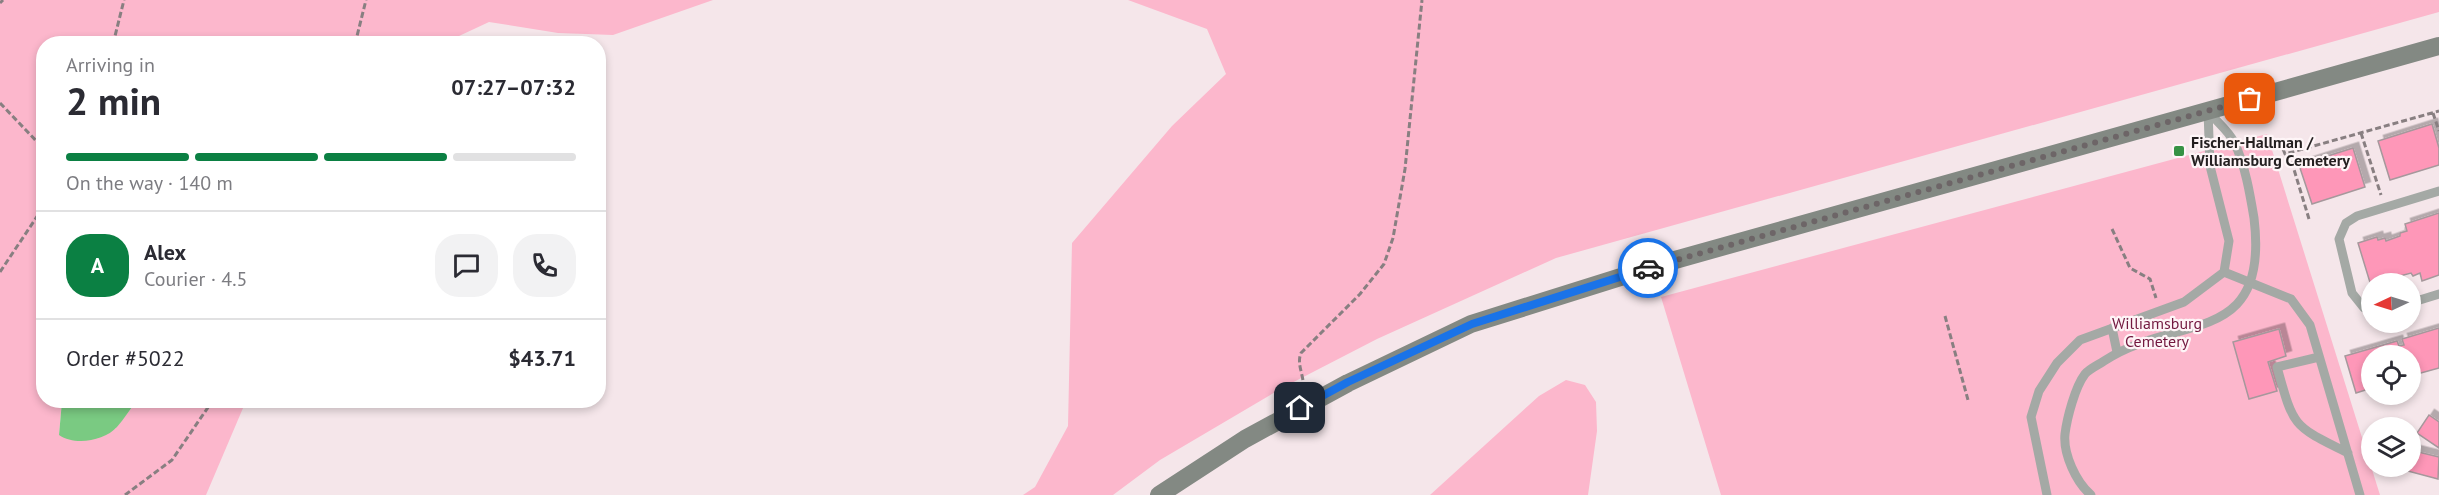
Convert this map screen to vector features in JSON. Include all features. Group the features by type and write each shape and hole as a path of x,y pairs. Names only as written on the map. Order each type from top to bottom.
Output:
{"main road":[{"path":"1159,495 1300,408 1348,382 1472,324 1675,260 2439,46"}],"lane":[{"path":"2047,495 2031,417 2039,391 2057,363 2080,340 2184,302 2224,272 2229,241 2210,166 2208,111"},
{"path":"2091,495 2082,488 2064,446 2067,417 2085,373 2117,352 2211,323 2233,306 2252,283 2257,244 2251,198 2234,141 2208,111"},
{"path":"2361,304 2352,294 2339,239 2346,223 2357,216 2439,191"},
{"path":"2224,272 2291,299 2310,325 2360,495"},
{"path":"2421,300 2439,294"},
{"path":"2112,328 2117,352"},
{"path":"2319,357 2277,367 2290,414 2303,430 2348,453"}],"path":[{"path":"115,36 124,0"},
{"path":"358,36 366,0"},
{"path":"1300,408 1305,377 1300,366 1301,353 1360,294 1384,264 1393,238 1405,169 1422,0"},
{"path":"0,103 36,141"},
{"path":"2283,149 2285,154 2439,111"},
{"path":"2433,112 2439,132"},
{"path":"2361,133 2382,197"},
{"path":"2289,153 2309,219"},
{"path":"0,272 36,218"},
{"path":"2112,229 2130,268 2150,279 2160,311"},
{"path":"1945,316 1968,400"},
{"path":"125,495 172,460 208,408"}],"green space":[{"path":"0,0 713,0 613,35 558,33 489,22 459,36 36,36 36,408 61,408 59,435 115,429 132,408 243,408 206,495 0,495"},
{"path":"1128,0 2439,0 2439,12 1556,258 1377,339 1282,388 1160,460 1113,495 1023,495 1035,487 1068,426 1072,243 1172,126 1226,74 1207,29"},
{"name":"Williamsburg Cemetery","path":"2267,134 2361,434 2361,477 2374,477 2380,495 1721,495 1661,297"},
{"path":"1566,380 1585,385 1596,402 1597,431 1588,495 1430,495 1539,396"}],"shaded area":[{"path":"61,408 132,408 120,424 105,436 97,439 81,441 59,435"}],"building":[{"path":"2432,124 2439,148 2439,165 2390,180 2378,141"},
{"path":"2353,148 2365,187 2312,204 2299,165"},
{"path":"2439,213 2439,275 2422,281 2421,273 2367,273 2358,243 2377,237 2378,240 2385,238 2386,241 2400,236 2400,233 2407,231 2405,224"},
{"path":"2439,328 2439,368 2421,373 2421,345 2404,345 2402,339"},
{"path":"2279,329 2286,356 2268,362 2277,391 2249,399 2233,342"},
{"path":"2397,341 2399,345 2383,345"},
{"path":"2361,351 2361,391 2356,393 2345,356"},
{"path":"2429,415 2439,422 2439,448 2421,436 2421,427"},
{"path":"2421,453 2439,457 2438,479 2421,474"}],"way so far":[{"path":"1648,268 2250,99"}],"place":[{"name":"Fischer-Hallman / Williamsburg Cemetery","path":"2179,151"}],"route":[{"path":"1300,408 1348,382 1472,324 1648,268"}]}
